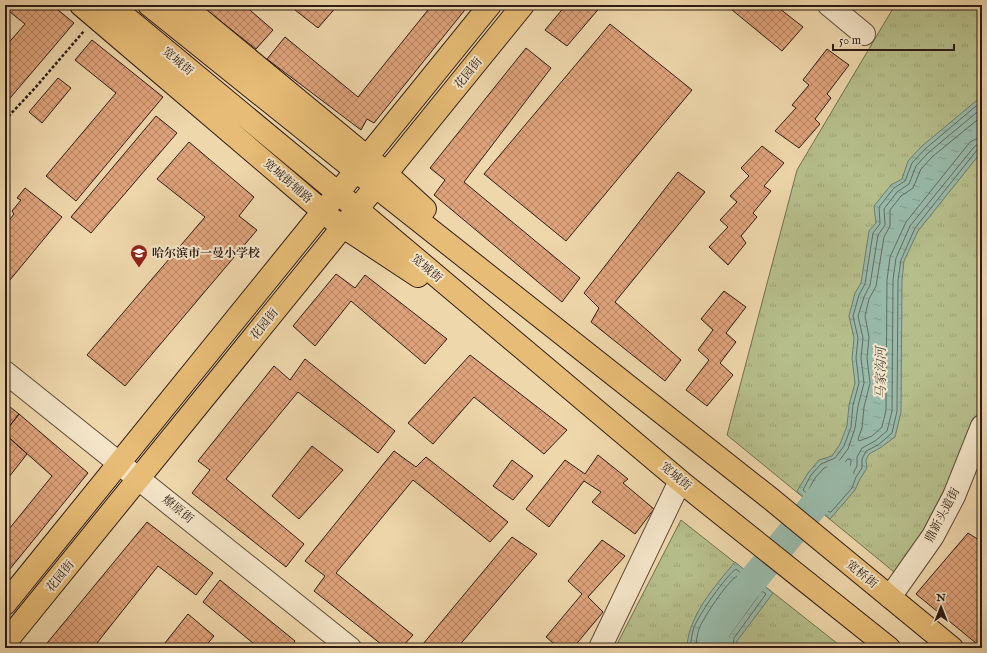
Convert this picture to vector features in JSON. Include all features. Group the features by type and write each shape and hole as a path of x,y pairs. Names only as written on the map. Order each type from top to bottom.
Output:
{"main road":[{"name":"宽城街","path":"149,5 362,164 536,314 771,499"},
{"path":"183,5 362,164"},
{"name":"花园街","path":"5,604 490,5"},
{"name":"花园街","path":"5,643 523,5"},
{"name":"宽城街","path":"96,9 338,193 680,480 889,648"},
{"name":"宽城街辅路","path":"96,9 323,211 510,338"},
{"name":"宽桥街","path":"771,499 952,648"}],"street":[{"path":"829,5 864,34"},
{"name":"燎原街","path":"5,372 350,648"},
{"name":"鼎新头道街","path":"890,597 933,536 954,496 982,426"},
{"path":"600,648 680,480"}],"path":[{"path":"5,120 35,88 96,9"}],"green space":[{"path":"895,5 982,5 982,406 962,456 899,576 727,435 797,170"},
{"path":"681,520 843,648 615,648"}],"water":[{"path":"982,96 982,151 918,231 904,261 902,280 901,412 895,437 869,454 866,460 867,468 855,490 830,519 797,491 808,473 819,460 832,456 840,444 847,426 849,405 855,383 852,358 854,338 849,316 855,293 861,283 869,231 876,223 874,206 891,185 902,179 908,161 922,146"},
{"path":"735,562 773,593 737,641 736,648 687,648 692,624 697,613 711,591"}],"building":[{"path":"5,5 52,5 74,23 5,104 5,47 25,24 5,8"},
{"path":"200,5 244,5 273,30 256,49"},
{"path":"299,5 338,5 318,28 295,10"},
{"path":"432,5 468,6 374,123 367,119 361,130 267,59 285,37 358,97"},
{"path":"566,5 602,5 567,46 545,30"},
{"path":"726,5 775,5 803,27 782,51"},
{"path":"610,24 692,90 566,241 484,174"},
{"path":"92,40 163,97 76,201 46,176 116,93 75,60"},
{"path":"526,48 551,68 464,182 580,278 562,302 434,195 445,180 430,168"},
{"path":"827,49 849,65 827,94 831,98 815,119 820,124 799,148 775,131 796,108 792,105 809,85 803,80"},
{"path":"58,78 71,88 42,123 29,112"},
{"path":"156,116 177,133 91,233 71,217"},
{"name":"哈尔滨市一曼小学校","path":"189,142 254,197 239,216 257,230 125,386 87,355 205,217 157,179"},
{"path":"762,146 784,163 764,186 771,191 753,213 757,217 741,236 746,243 728,265 709,247 728,227 720,220 737,202 730,196 749,176 741,168"},
{"path":"678,172 705,192 615,302 681,360 665,381 591,322 599,308 584,293"},
{"path":"25,188 62,217 5,286 5,221 7,223 14,214 12,211 21,200 17,198"},
{"path":"336,274 355,288 365,275 447,339 425,364 351,301 315,346 293,326"},
{"path":"724,291 746,307 726,333 736,342 720,363 733,375 707,406 686,390 709,360 698,350 713,330 701,319"},
{"path":"470,355 567,430 544,454 474,397 433,444 408,423"},
{"path":"305,359 395,431 378,453 298,392 226,479 304,544 286,567 192,493 210,470 198,461 274,366 290,380"},
{"path":"5,403 19,414 5,432"},
{"path":"19,414 88,473 5,575 5,534 52,476 5,434"},
{"path":"5,434 27,454 5,482"},
{"path":"312,446 343,470 299,519 272,496"},
{"path":"394,451 416,467 426,457 508,522 490,542 413,480 336,573 413,635 401,648 386,648 314,591 325,576 305,561"},
{"path":"598,455 628,479 623,483 654,509 635,534 592,502 601,492 584,481 549,527 526,509 565,460 585,474"},
{"path":"512,460 533,476 513,500 493,486"},
{"path":"147,522 213,573 196,595 158,566 93,648 43,648"},
{"path":"968,533 982,542 982,648 916,594"},
{"path":"512,537 537,554 457,648 427,648 423,644"},
{"path":"602,540 625,556 588,597 603,612 573,648 559,648 546,637 582,594 568,581"},
{"path":"220,580 295,641 290,648 259,648 203,602"},
{"path":"188,614 214,636 204,648 161,648"}],"waterway":[{"name":"马家沟河","path":"714,648 715,631 743,592 839,475"}],"place":[{"name":"哈尔滨市一曼小学校","path":"139,268"}]}
